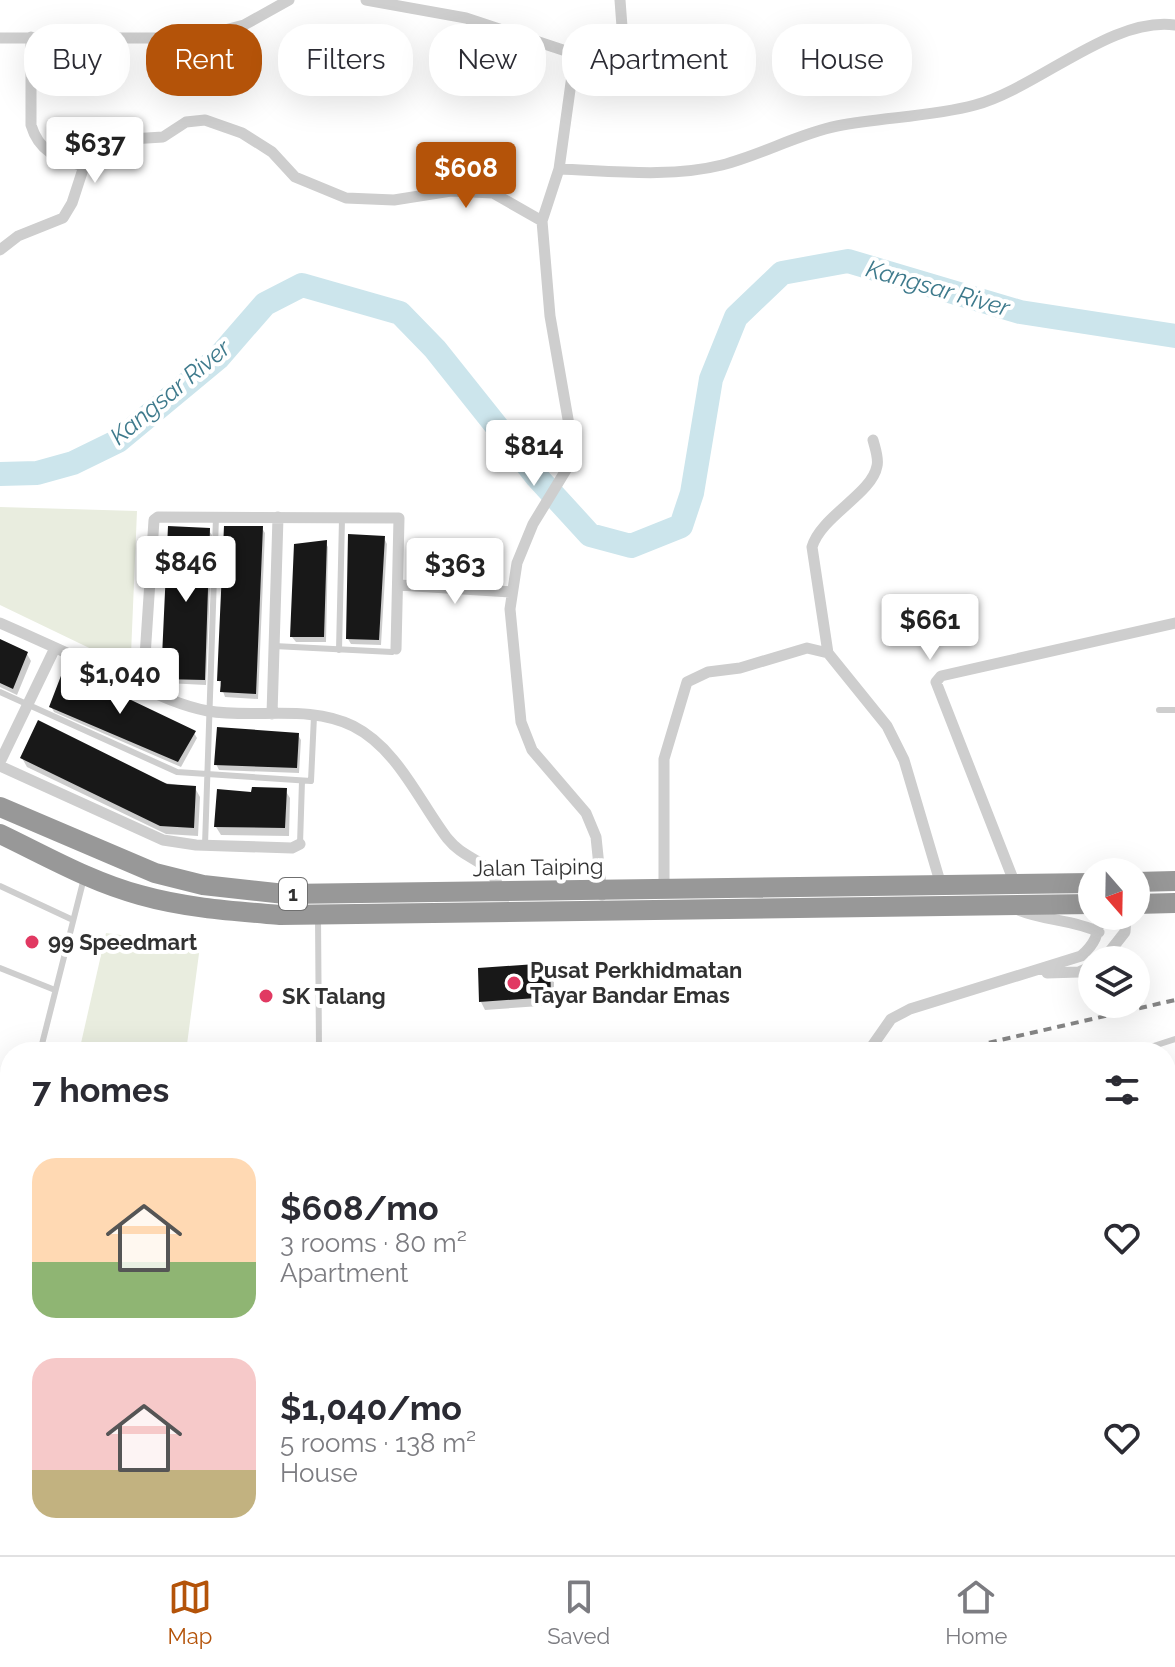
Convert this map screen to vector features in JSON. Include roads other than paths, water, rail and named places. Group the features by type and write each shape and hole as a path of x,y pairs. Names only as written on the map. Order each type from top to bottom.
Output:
{"highway":[{"name":"Jalan Taiping","path":"0,807 155,873 318,904 602,912 1078,904"},
{"name":"Jalan Taiping","path":"0,834 85,875 139,895 202,908 318,904 500,891 1078,883"},
{"path":"1150,882 1175,881"},
{"path":"1150,904 1175,903"}],"street":[{"path":"130,38 194,38 244,25 289,0"},
{"path":"366,0 466,18 562,50"},
{"path":"620,0 622,24"},
{"path":"559,169 662,173 719,166 833,127 974,106 1016,91 1109,40 1141,27 1159,23 1175,25"},
{"path":"0,38 24,37"},
{"path":"31,96 31,125 35,138 52,155 83,166"},
{"path":"569,96 559,169 542,221 550,316 572,442 566,470 533,524 517,563 510,609 521,722 532,750 586,813 596,837 602,912"},
{"path":"0,250 18,236 63,218 72,203 83,166 93,153 115,140 163,137 186,122 205,120 242,133 272,152 295,177 346,198 394,200 451,191 493,193 542,221"},
{"path":"873,440 877,458 875,473 818,532 812,547 828,653 887,726 904,760 941,885"},
{"path":"143,687 154,520 216,515 399,518 396,649"},
{"path":"272,714 278,517"},
{"path":"399,585 512,592"},
{"path":"0,623 173,701 209,711 314,716 353,726 375,743 414,786 446,836 461,852 486,864 494,872 500,891"},
{"path":"1015,884 936,682 941,676 1175,623"},
{"path":"55,648 0,764 135,830 163,840 292,848 300,844"},
{"path":"664,890 664,759 687,682 708,672 740,668 807,648 828,653"},
{"path":"874,1042 891,1019 910,1009 1081,956 1092,946 1099,932 1072,923 1039,919 1010,906"},
{"path":"1034,973 1078,972"}],"lane":[{"path":"205,845 216,515"},
{"path":"339,650 342,519"},
{"path":"274,646 392,652 396,649"},
{"path":"0,692 177,772 207,775 311,781 314,716"},
{"path":"1159,710 1175,710"},
{"path":"300,844 302,781"},
{"path":"42,1042 85,875"},
{"path":"0,886 73,920"},
{"path":"318,904 319,1042"},
{"path":"0,968 55,990"}],"waterway":[{"name":"Kangsar River","path":"0,474 37,473 73,463 118,441 218,358 265,304 302,285 400,313 435,349 537,477 590,535 631,546 681,526 692,493 711,379 736,317 782,273 848,261 1020,312 1175,336"}],"railway":[{"path":"992,1042 1175,1000"}],"place":[{"name":"99 Speedmart","path":"32,942"},
{"name":"Pusat Perkhidmatan Tayar Bandar Emas","path":"514,983"},
{"name":"SK Talang","path":"266,996"}]}
